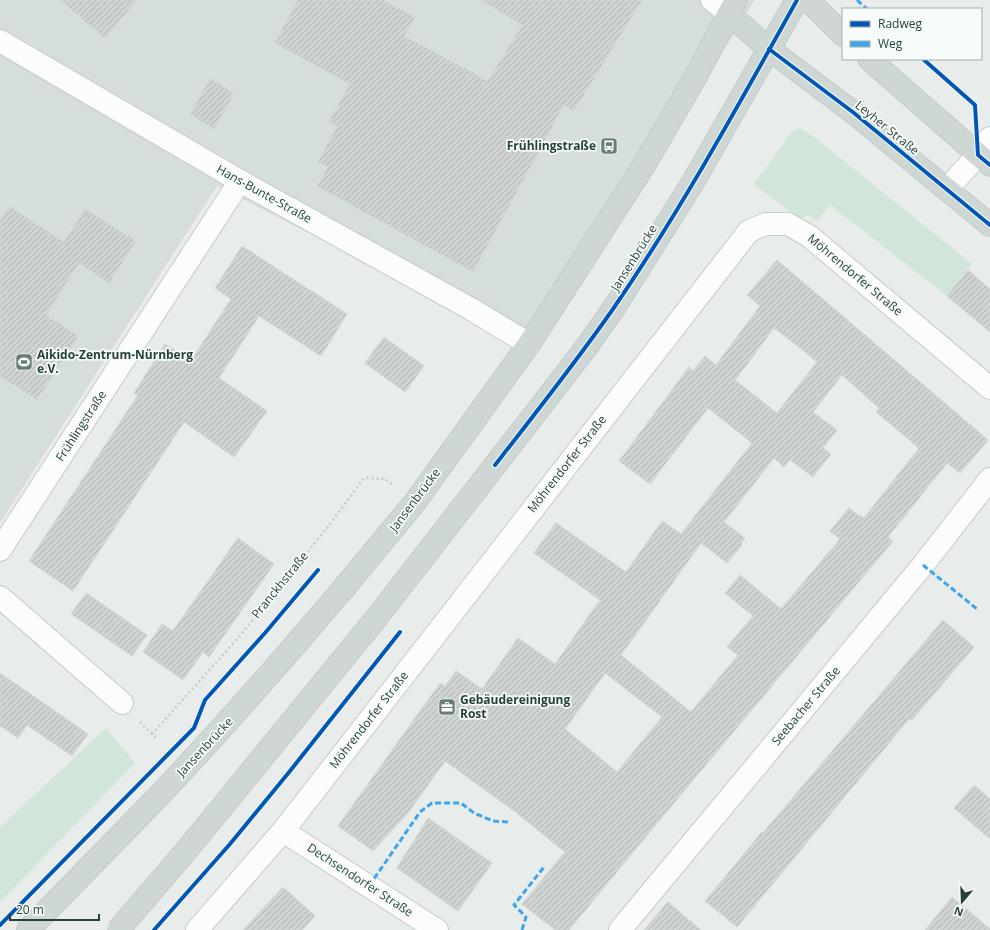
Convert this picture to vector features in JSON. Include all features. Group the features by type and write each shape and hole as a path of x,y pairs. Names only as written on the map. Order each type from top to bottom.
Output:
{"main road":[{"name":"Jansenbrücke","path":"118,930 186,852 378,616 585,349 614,308 693,182 797,0"},
{"path":"808,0 842,34"},
{"name":"Leyher Straße","path":"733,7 769,49 854,113 990,225"},
{"name":"Jansenbrücke","path":"28,930 210,742 268,677 415,502 529,344 643,167 695,78 733,7"},
{"path":"870,60 986,153"}],"street":[{"path":"712,0 733,7"},
{"name":"Hans-Bunte-Straße","path":"0,41 240,181 471,309 529,344"},
{"path":"947,189 986,153"},
{"name":"Frühlingstraße","path":"0,550 240,181"},
{"name":"Möhrendorfer Straße","path":"197,930 283,831 748,231 766,224 788,224 809,236 990,388"},
{"name":"Seebacher Straße","path":"620,930 918,571 990,479"},
{"path":"0,598 122,703"},
{"name":"Dechsendorfer Straße","path":"283,831 437,930"}],"shaded area":[{"path":"0,0 755,0 538,350 217,186 0,523"}],"green space":[{"path":"796,129 802,129 813,136 972,264 947,296 830,205 817,221 810,216 806,216 800,220 754,184 790,134"},
{"path":"106,728 135,763 0,902 0,827"}],"building":[{"path":"60,0 137,0 105,38"},
{"path":"298,0 383,0 415,17 404,36 488,81 522,25 481,0 642,0 574,111 564,105 473,272 317,186 328,167 318,162 337,126 329,122 350,84 275,43"},
{"path":"210,79 234,94 214,129 190,114"},
{"path":"10,207 64,242 85,209 136,241 109,283 79,263 46,315 78,336 37,400 0,376 0,221"},
{"path":"242,246 347,314 321,356 259,316 219,378 267,411 234,457 184,422 73,591 29,561 138,395 134,393 165,344 191,361 231,299 215,288"},
{"path":"777,260 988,440 960,473 947,463 888,537 893,541 569,930 555,930 522,904 565,852 514,811 445,761 408,813 373,851 338,826 440,683 445,686 456,671 482,689 518,638 555,664 600,600 534,553 556,523 626,572 662,521 681,534 752,443 708,408 650,484 619,461 689,367 693,371 705,356 716,365 760,306 747,295","holes":["774,328 817,362 777,413 735,380","842,375 879,408 876,412 919,448 864,518 849,508 830,531 840,539 781,609 740,575 725,593 753,616 727,647 738,655 691,712 621,655 701,543 727,563 742,545 741,543 745,538 724,522 774,458 784,467 790,460 813,477 831,454 823,448 837,430 813,412","605,673 662,717 617,772 565,729"]},
{"path":"968,270 990,289 990,332 947,296"},
{"path":"384,337 424,366 405,392 365,363"},
{"path":"238,538 274,564 209,657 203,652 183,680 143,652 162,624 173,631"},
{"path":"86,593 147,635 132,656 71,614"},
{"path":"943,620 974,647 912,720 909,719 737,927 705,901"},
{"path":"0,673 88,734 72,756 27,725 18,738 0,726"},
{"path":"974,785 990,799 990,839 954,808"},
{"path":"428,818 492,863 458,911 397,868"},
{"path":"283,887 315,916 302,930 243,930"},
{"path":"952,897 990,929 990,930 925,930"},
{"path":"668,902 701,930 644,930"}],"marked path":[{"path":"857,0 866,8"},
{"path":"923,565 977,609"},
{"path":"369,886 420,812 432,803 461,803 474,813 493,821 508,822"},
{"path":"522,930 526,917 514,905 544,867"}],"cycle path":[{"path":"495,465 585,349 638,272 709,156 797,0"},
{"path":"769,49 854,113 990,225"},
{"path":"924,60 975,105 978,155 990,165"},
{"path":"0,925 194,728 205,700 265,633 318,570"},
{"path":"154,930 230,844 400,632"}],"place":[{"name":"Frühlingstraße","path":"609,146"},
{"name":"Aikido-Zentrum-Nürnberg e.V.","path":"24,362"},
{"name":"Gebäudereinigung Rost","path":"447,707"}]}
